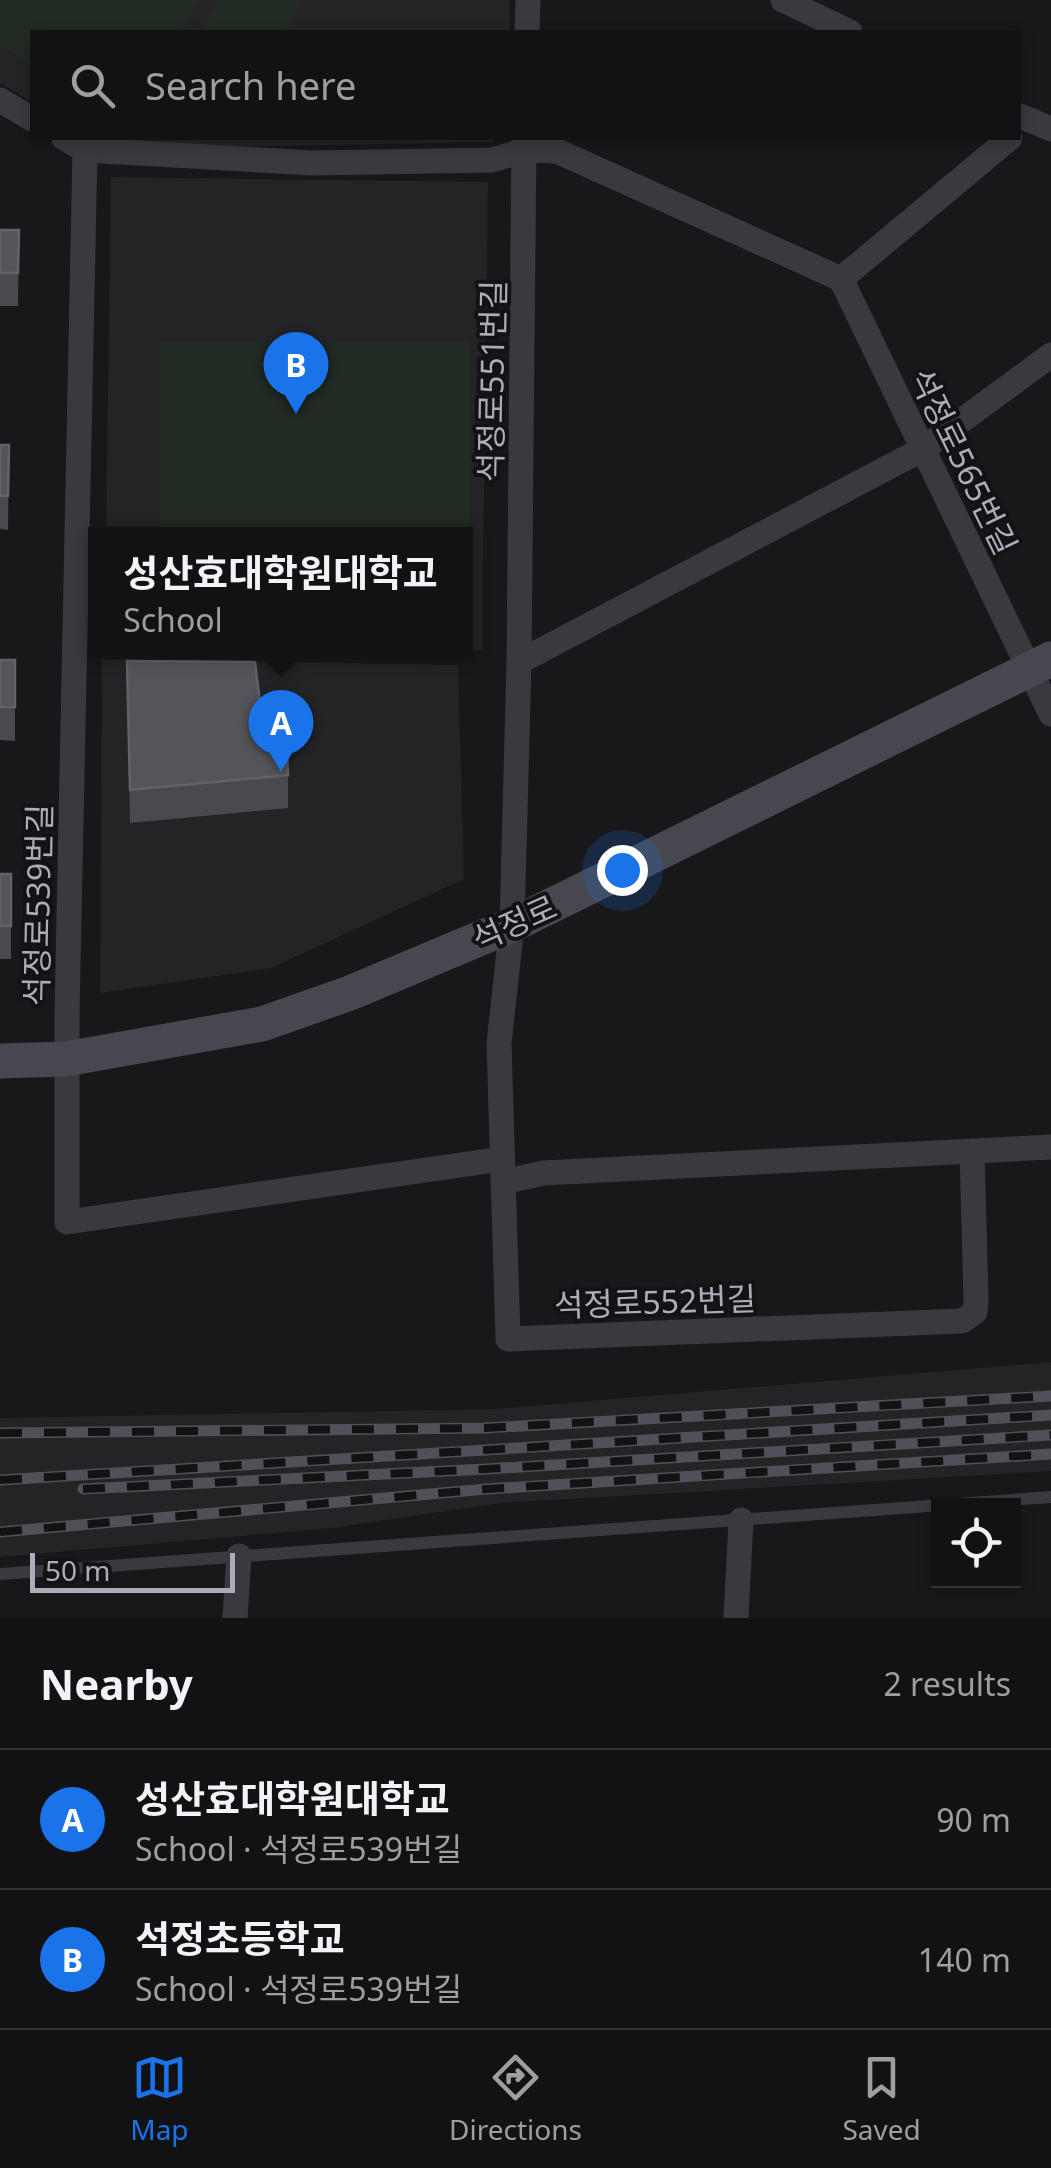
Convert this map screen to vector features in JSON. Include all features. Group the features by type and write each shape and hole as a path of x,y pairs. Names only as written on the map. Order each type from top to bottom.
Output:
{"main road":[{"name":"석정로","path":"0,1061 66,1060 262,1024 350,993 512,925 1040,666"}],"street":[{"path":"526,30 528,0"},
{"path":"784,0 846,30"},
{"path":"0,100 30,118"},
{"path":"74,144 313,163 492,160 525,144 558,150 841,279 1008,140"},
{"name":"석정로539번길","path":"74,144 67,1222 502,1170"},
{"name":"석정로551번길","path":"512,925 525,144"},
{"name":"석정로565번길","path":"841,279 923,449 1040,666 1051,714"},
{"path":"519,662 923,449 1051,355"},
{"name":"석정로552번길","path":"512,925 499,1042 508,1339 962,1321 975,1312 976,1300 972,1150"},
{"path":"502,1170 543,1173 1051,1146"},
{"path":"736,1618 741,1520"},
{"path":"236,1618 239,1556"}],"lane":[{"path":"0,1574 1051,1497"}],"shaded area":[{"path":"0,0 510,0 510,30 30,30 30,101 0,83"},
{"path":"0,0 199,0 182,30 30,30 30,63 0,46"},
{"path":"218,0 302,2 287,30 202,30"},
{"path":"94,140 494,140 492,142 110,149"},
{"path":"111,177 488,182 482,650 473,650 473,527 106,527"},
{"path":"159,341 469,341 470,527 160,527"},
{"path":"102,659 458,665 464,879 271,968 100,993"},
{"path":"1051,1362 1051,1471 501,1503 332,1528 0,1557 0,1418 496,1409"}],"building":[{"path":"0,230 19,230 18,273 0,273"},
{"path":"0,445 9,445 8,496 0,496"},
{"path":"0,660 15,660 15,707 0,707"},
{"path":"127,661 255,662 260,702 285,705 288,775 130,790"},
{"path":"0,874 11,874 11,926 0,926"}],"railway":[{"path":"0,1433 485,1428 1051,1396"},
{"path":"0,1480 1051,1415"},
{"path":"83,1489 1051,1435"},
{"path":"0,1532 487,1489 1051,1454"}],"place":[{"name":"석정초등학교","path":"296,414"},
{"name":"성산효대학원대학교","path":"281,772"}]}
